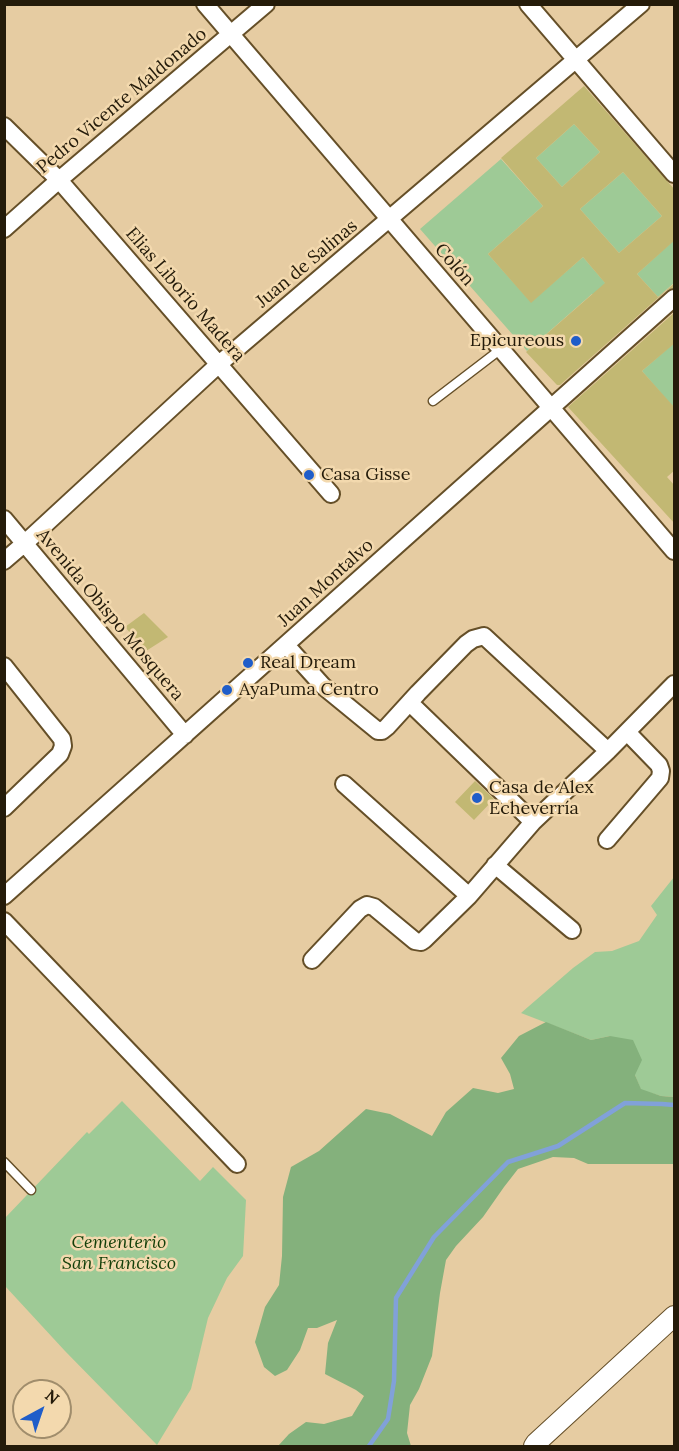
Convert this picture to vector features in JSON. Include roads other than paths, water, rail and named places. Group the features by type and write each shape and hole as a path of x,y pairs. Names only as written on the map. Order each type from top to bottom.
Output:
{"street":[{"name":"Colón","path":"205,4 675,551"},
{"name":"Pedro Vicente Maldonado","path":"4,229 58,180 266,4"},
{"path":"528,4 675,174"},
{"name":"Juan de Salinas","path":"4,561 219,364 641,4"},
{"name":"Elias Liborio Madera","path":"4,126 58,180 331,494"},
{"name":"Juan Montalvo","path":"4,896 675,298"},
{"name":"Avenida Obispo Mosquera","path":"4,519 185,735"},
{"path":"286,645 323,686 378,731 382,731 466,644 479,636 484,636 608,751"},
{"path":"4,808 60,754 63,746 62,739 8,676"},
{"path":"312,960 360,909 367,905 374,907 415,941 424,940 469,896 533,822 675,684"},
{"path":"410,703 533,822"},
{"path":"607,840 660,778 659,765 627,732"},
{"path":"344,784 469,896"},
{"path":"495,865 572,930"},
{"path":"4,921 237,1164"},
{"path":"534,1446 675,1316"}],"lane":[{"path":"434,401 501,349"},
{"path":"4,1162 31,1190"}],"waterway":[{"path":"369,1446 388,1419 394,1381 396,1298 434,1237 508,1162 558,1146 625,1103 674,1105"}],"place":[{"name":"Epicureous","path":"576,341"},
{"name":"Casa Gisse","path":"309,475"},
{"name":"Real Dream","path":"248,663"},
{"name":"AyaPuma Centro","path":"227,690"},
{"name":"Casa de Alex Echeverría","path":"477,798"}],"park label":[{"name":"Cementerio San Francisco","path":"119,1253"}]}
